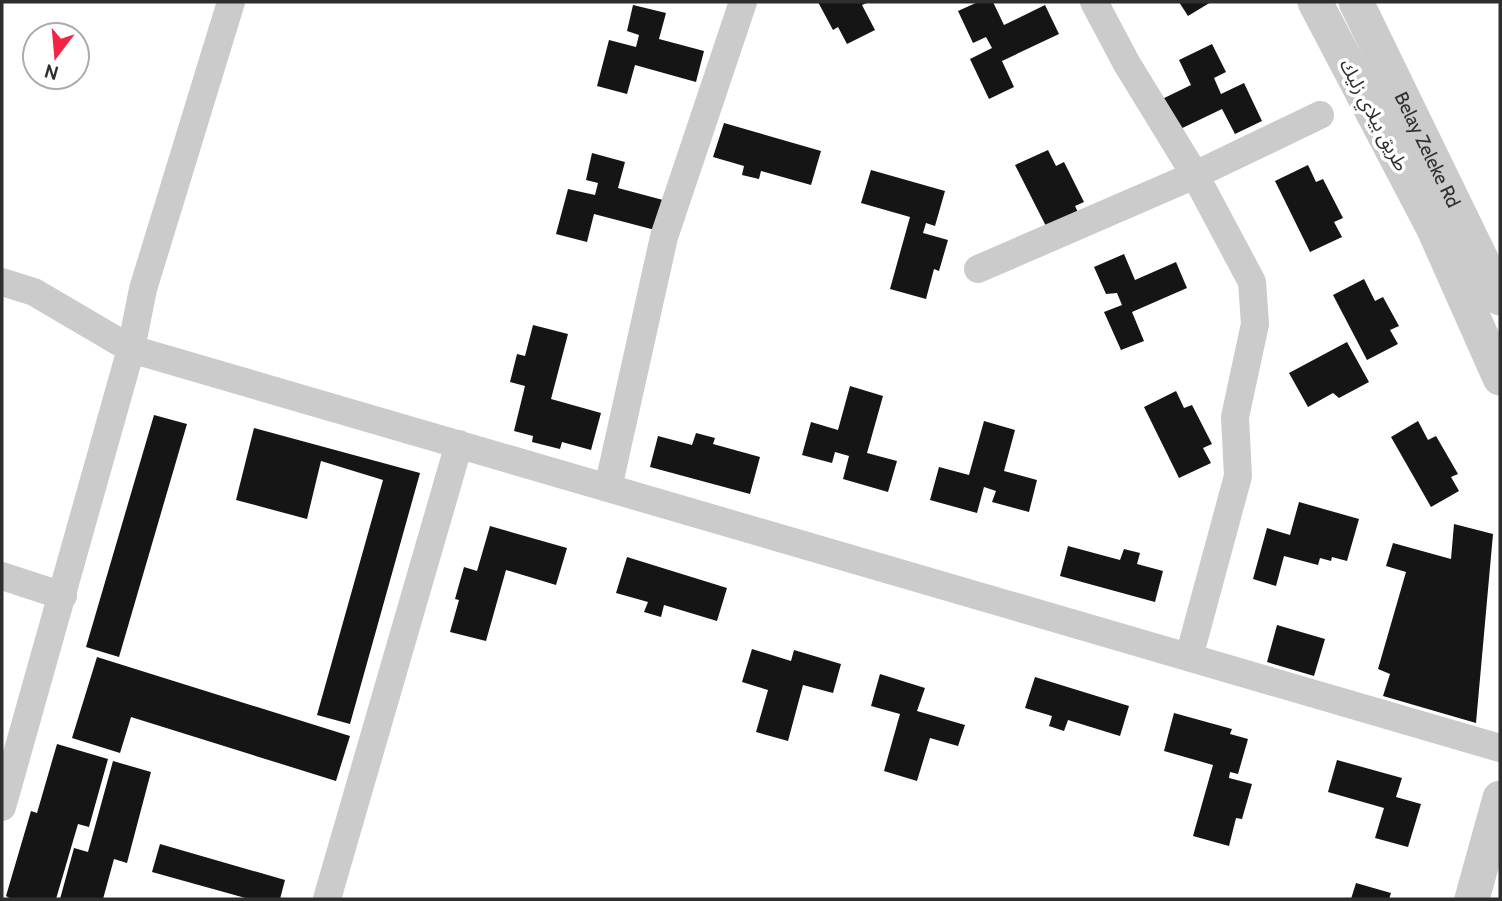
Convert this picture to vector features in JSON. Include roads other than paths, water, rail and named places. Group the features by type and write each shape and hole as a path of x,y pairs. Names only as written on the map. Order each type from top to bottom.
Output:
{"street":[{"path":"3,796 63,596 131,349 143,289 232,2"},
{"path":"608,488 664,237 743,2"},
{"path":"1094,2 1127,64 1195,175 1252,282 1255,324 1235,417 1238,476 1189,657"},
{"name":"طريق بيلاي زليك","path":"1315,2 1433,228"},
{"name":"Belay Zeleke Rd","path":"1356,2 1500,298"},
{"path":"978,269 1195,175 1320,115"},
{"name":"Belay Zeleke Rd","path":"1433,228 1500,378"},
{"path":"2,282 34,292 131,349 1500,748"},
{"path":"327,899 459,444"},
{"path":"2,576 63,596"},
{"path":"1472,899 1500,798"}]}
